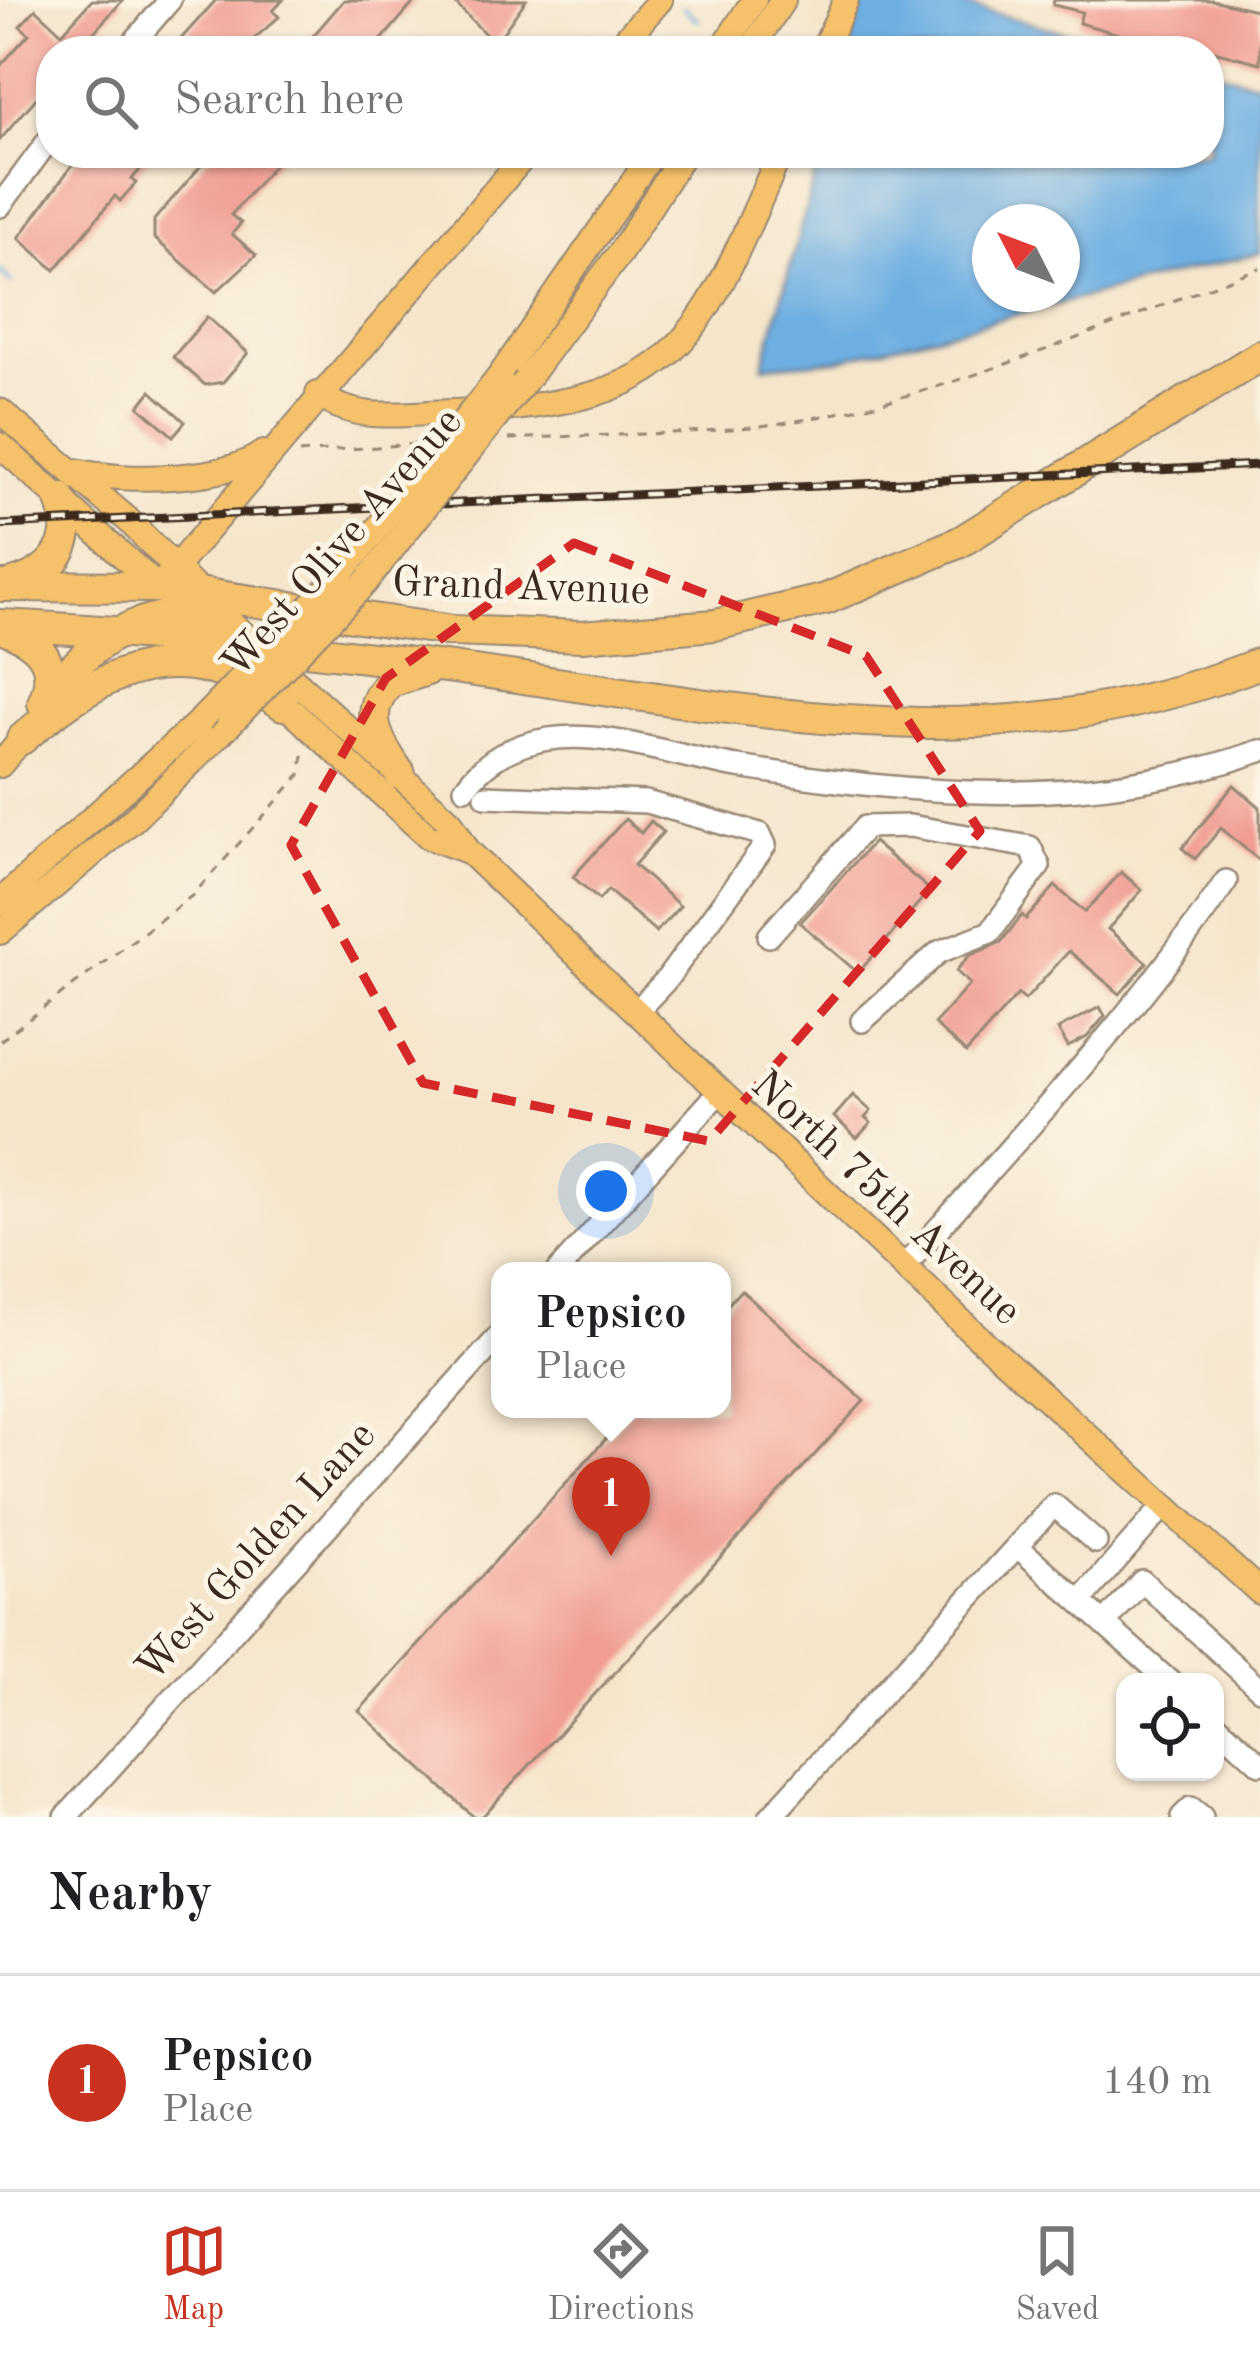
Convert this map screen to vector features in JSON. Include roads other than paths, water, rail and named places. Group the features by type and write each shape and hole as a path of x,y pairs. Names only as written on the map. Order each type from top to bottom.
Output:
{"highway":[{"name":"Grand Avenue","path":"0,626 118,629 204,613 279,609 435,630 581,636 670,632 774,614 878,579 986,529 1260,356"},
{"path":"4,585 39,576 62,550 68,522 65,484"},
{"name":"Grand Avenue","path":"4,585 167,579 204,613 251,640 789,716 910,727 989,724 1122,706 1260,664"},
{"path":"83,629 167,579"},
{"path":"0,626 27,639 47,660 51,684 45,700"},
{"path":"22,739 45,700 82,656 118,629"},
{"path":"22,739 78,691 149,666 235,675 284,705"},
{"path":"400,774 375,733 377,699 404,674 452,668"}],"main road":[{"path":"628,36 660,0"},
{"path":"731,36 754,0"},
{"path":"760,36 783,0"},
{"path":"830,36 846,0"},
{"path":"0,411 65,484 167,579 280,449 318,394 514,168"},
{"name":"West Olive Avenue","path":"0,902 201,720 340,575 500,376 643,168"},
{"name":"West Olive Avenue","path":"0,932 135,818 365,583 526,380 674,168"},
{"path":"318,394 337,409 369,415 535,409 583,401 626,383 670,353 708,312 773,168"},
{"path":"0,445 65,484 102,477 236,470 280,449"},
{"name":"North 75th Avenue","path":"204,613 284,705 429,837 468,850"},
{"name":"North 75th Avenue","path":"251,640 450,821 468,850 904,1267 1260,1592"},
{"path":"0,765 22,739"}],"street":[{"path":"139,36 170,0"},
{"path":"0,206 36,157"},
{"path":"636,1012 666,980 765,845 760,834 646,802 476,792 493,758 552,738 602,740 816,778 983,794 1068,794 1118,787 1260,751"},
{"path":"769,936 866,827 910,826 1030,847 1039,866 990,932 939,952 862,1021"},
{"path":"904,1267 1084,1064 1184,943 1226,881"},
{"path":"566,1262 720,1091"},
{"name":"West Golden Lane","path":"66,1817 491,1345"},
{"path":"770,1817 1054,1505 1096,1542"},
{"path":"1081,1600 1164,1506"},
{"path":"1017,1546 1159,1673"},
{"path":"1105,1623 1142,1581 1260,1689"},
{"path":"1224,1732 1260,1764"},
{"path":"1182,1817 1191,1808 1202,1817"}],"water":[{"path":"863,0 945,0 1079,36 853,36"},
{"path":"1224,74 1260,83 1260,253 1080,299 1080,204 972,204 972,312 1027,312 837,360 763,366 817,168 1224,168"}],"waterway":[{"path":"684,8 698,20"},
{"path":"0,271 11,282"}],"railway":[{"path":"0,525 1260,465"}],"place":[{"name":"Pepsico","path":"611,1556"}]}
